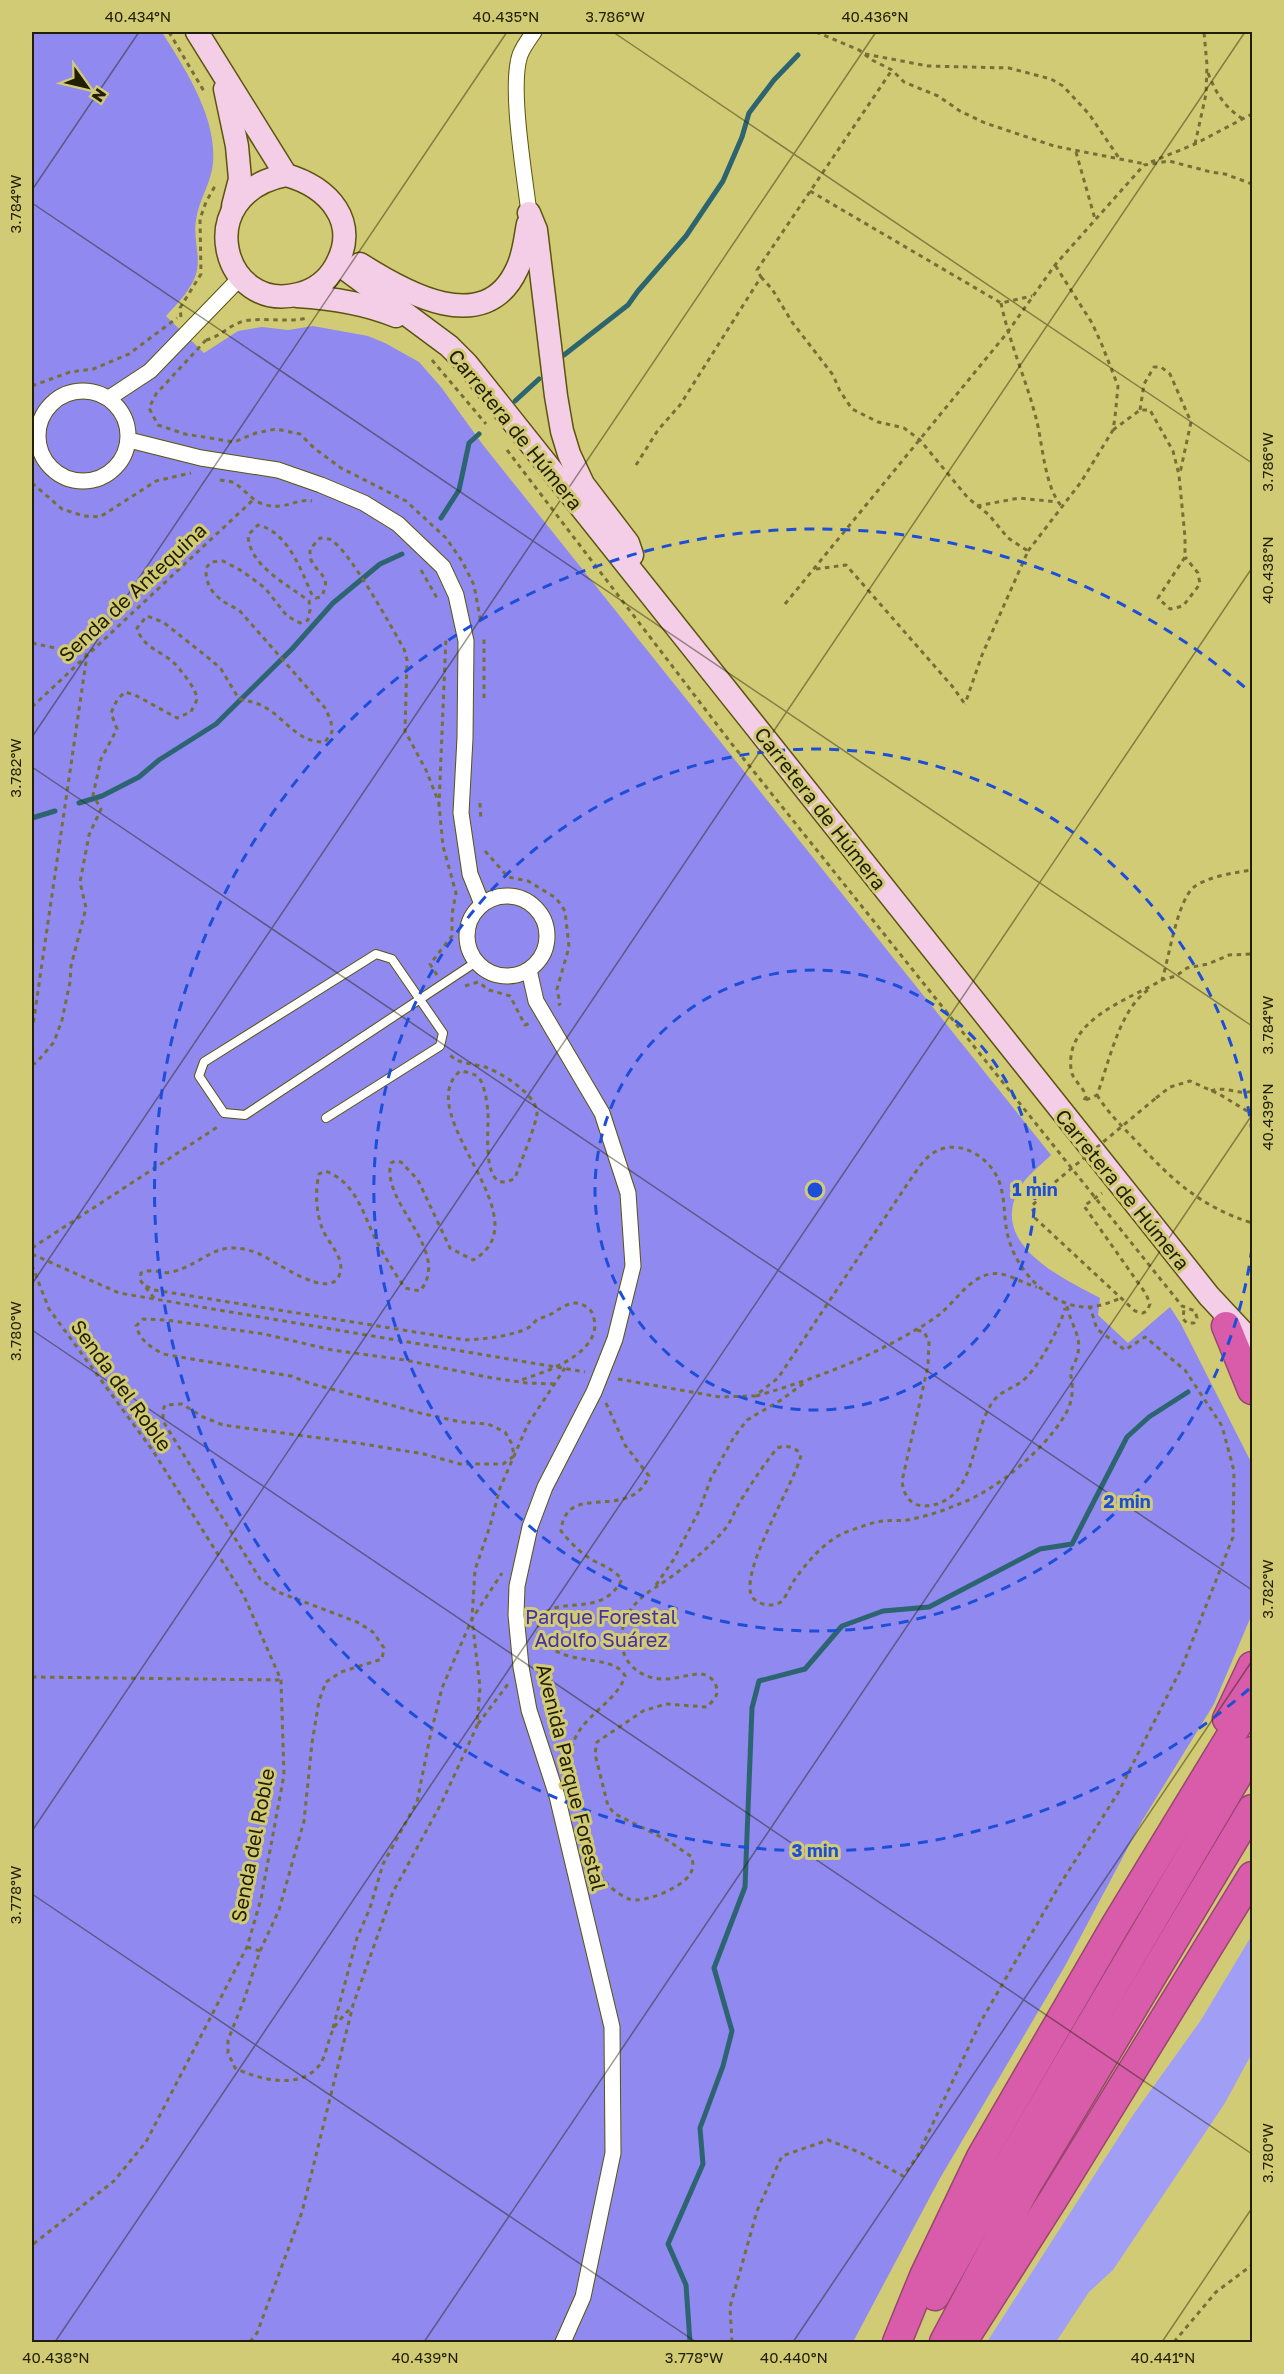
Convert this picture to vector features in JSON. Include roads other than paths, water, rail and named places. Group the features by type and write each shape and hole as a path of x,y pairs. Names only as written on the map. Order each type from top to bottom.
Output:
{"highway":[{"path":"1226,1326 1252,1390"},
{"path":"1115,1926 1167,1823 1232,1711 1252,1666"},
{"path":"897,2343 924,2276 981,2157 1115,1926 1252,1701"},
{"path":"913,2343 940,2286 1003,2174 1252,1751"},
{"path":"944,2343 1027,2185 1252,1809"},
{"path":"962,2343 1252,1876"}],"main road":[{"path":"197,32 286,175"},
{"path":"222,72 237,146 240,178 232,212"},
{"path":"286,175 314,186 332,201 341,221 343,243 340,256 331,273 315,288 292,296 259,291 241,277 234,268 226,245 227,221 247,192 266,179 286,175"},
{"path":"340,256 428,300 445,305 482,302 498,293 517,269 523,251 529,213"},
{"path":"529,213 536,230 556,396 569,454 584,484 628,543 641,582"},
{"name":"Carretera de Húmera","path":"340,256 348,271 425,327 467,364 1209,1296 1252,1342"},
{"name":"Carretera de Húmera","path":"292,296 340,300 372,306 425,327"},
{"name":"Carretera de Húmera","path":"1209,1296 1226,1326 1252,1358"}],"street":[{"path":"529,213 517,101 517,74 519,56 534,32"},
{"path":"109,398 150,371 241,277"},
{"path":"82,390 96,392 109,398 125,416 128,424 129,440 118,466 107,475 88,481 67,479 55,472 46,462 40,449 36,421 56,399 69,393 82,390"},
{"path":"129,440 201,458 278,470 321,485 364,503 398,524 443,567 456,595 466,641 465,738 461,813 470,874 482,904"},
{"path":"511,895 529,901 542,914 548,934 543,954 529,969 515,975 501,976 488,971 476,962 469,948 467,932 472,917 482,904 496,897 511,895"},
{"name":"Avenida Parque Forestal","path":"529,969 536,1001 602,1113 628,1193 633,1266 615,1339 594,1392 545,1487 524,1552 517,1586 516,1615 521,1666 529,1710 557,1796 612,2027 613,2153 583,2297 563,2343"}],"lane":[{"path":"326,1118 440,1046 443,1033 419,998 392,959 376,954 204,1062 200,1076 224,1113 245,1115 419,998 476,962"}],"waterway":[{"path":"564,355 628,305 686,236 723,181 742,137 749,113 774,80 798,55"},
{"path":"515,401 539,379"},
{"path":"441,518 459,490 469,443 479,434"},
{"path":"79,803 102,796 139,777 159,760 216,724 292,649 333,603 380,564 402,554"},
{"path":"32,818 55,811"},
{"path":"690,2342 686,2285 668,2244 703,2164 700,2128 723,2066 732,2031 714,1968 745,1887 752,1708 759,1681 805,1669 842,1626 883,1611 929,1607 1040,1549 1072,1544 1127,1437 1149,1417 1188,1392"}],"park label":[{"name":"Parque Forestal Adolfo Suárez","path":"601,1628"}]}
